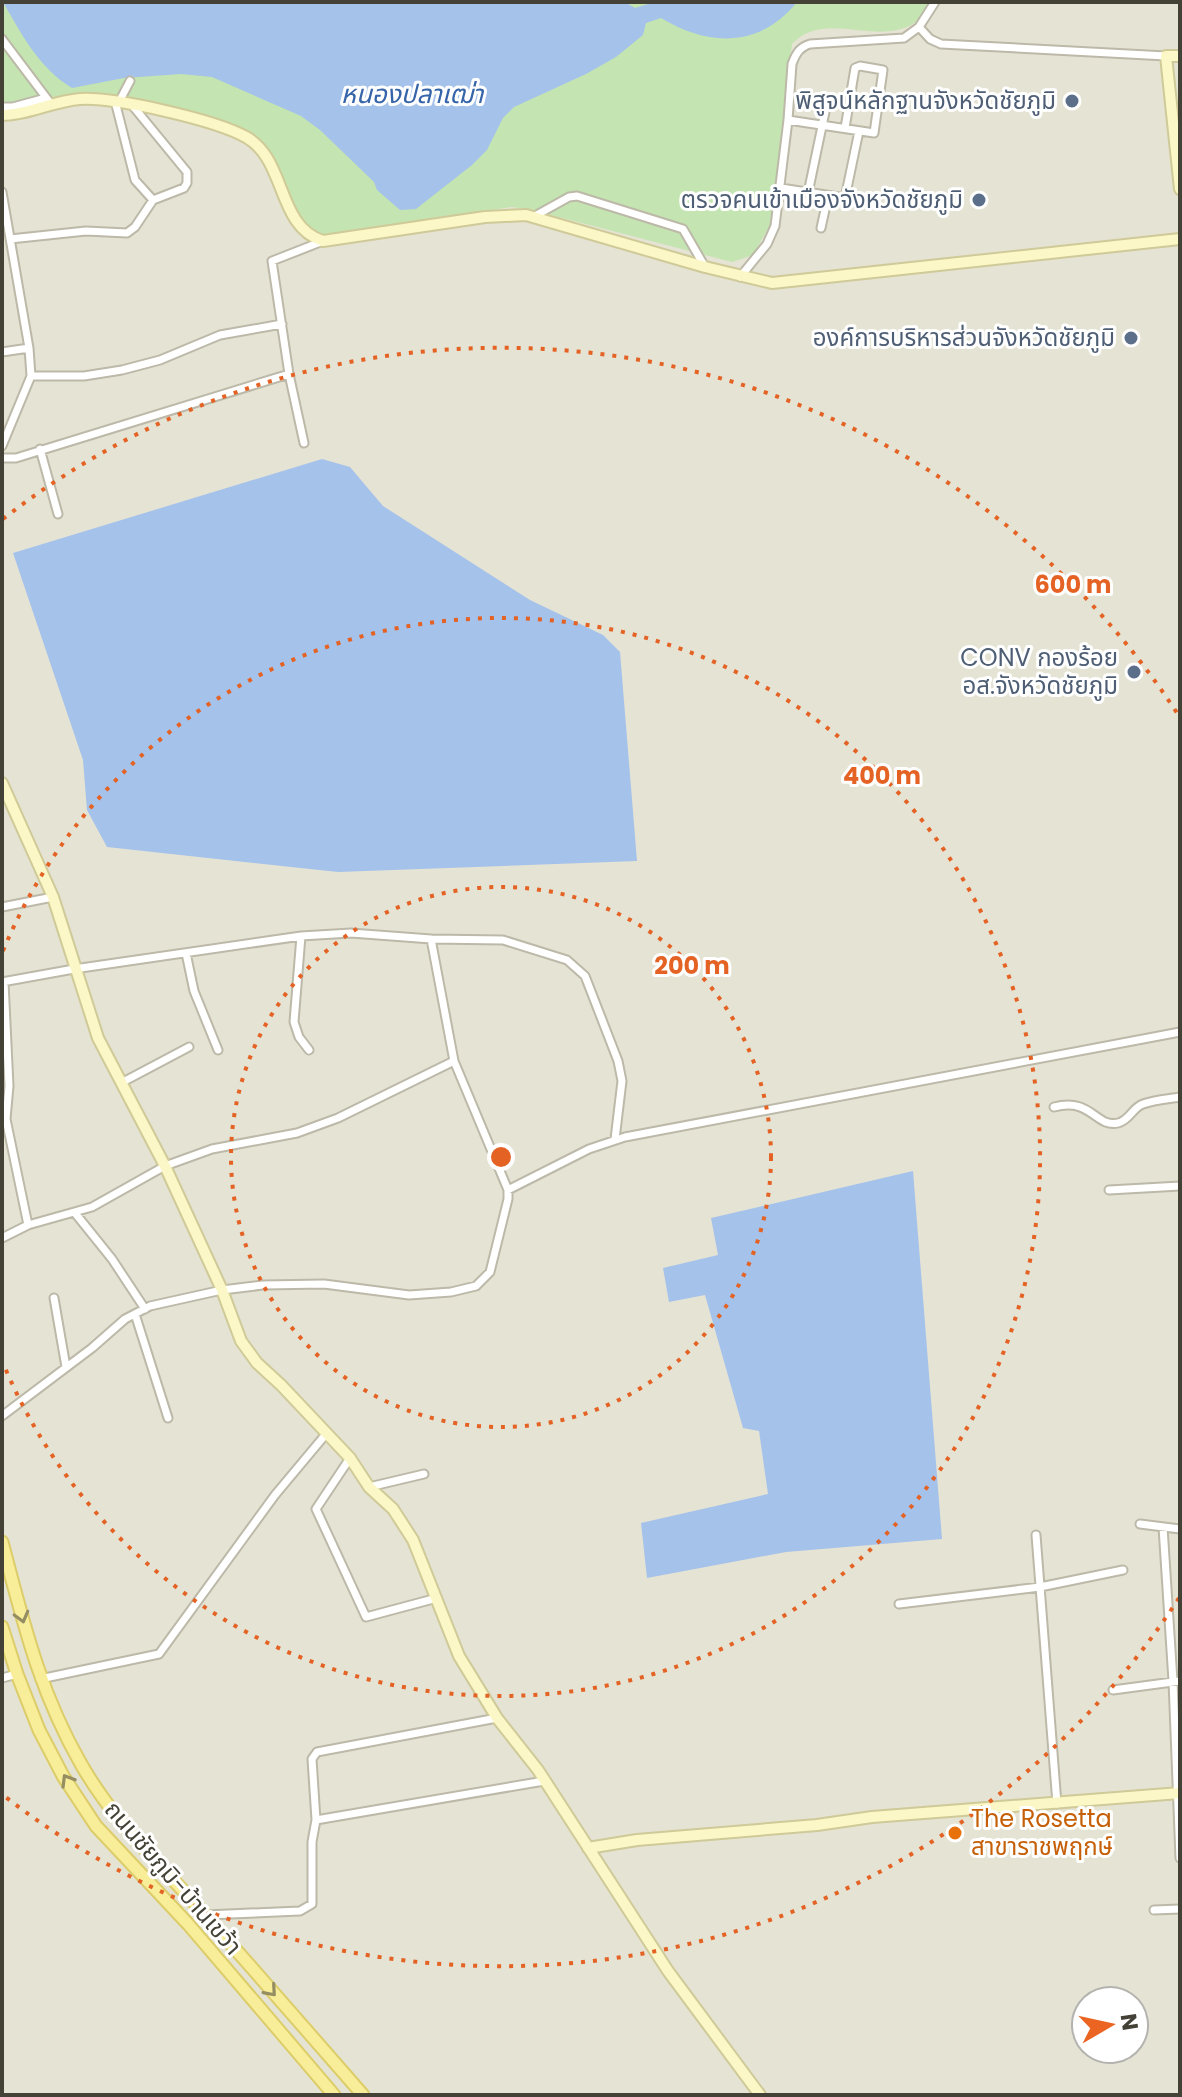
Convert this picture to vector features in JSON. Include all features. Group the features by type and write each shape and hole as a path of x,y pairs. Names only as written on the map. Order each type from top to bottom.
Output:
{"main road":[{"name":"ถนนชัยภูมิ-บ้านเขว้า","path":"2,1542 40,1679 80,1763 142,1850 204,1915 363,2095"},
{"name":"ถนนชัยภูมิ-บ้านเขว้า","path":"2,1627 39,1730 63,1776 96,1826 188,1924 334,2095"}],"street":[{"path":"740,277 767,244 775,226 792,64 802,47 823,42 904,38 919,27 935,2"},
{"path":"919,27 930,39 941,44 1180,56"},
{"path":"2,39 49,101"},
{"path":"1166,56 1180,189"},
{"path":"788,120 874,133 884,74 880,69 855,68 845,128"},
{"path":"130,81 117,102 135,180 153,200"},
{"path":"2,107 79,99 117,102 226,128 255,143 267,159 298,226 310,237 323,241"},
{"path":"2,115 13,115 49,101"},
{"path":"10,239 86,231 127,233 135,227 153,200 184,188 187,172 132,105"},
{"path":"808,193 825,112"},
{"path":"781,188 845,198 859,131"},
{"path":"2,192 4,225 10,239 31,376 2,446"},
{"path":"533,217 569,197 577,196 683,229 705,267"},
{"path":"821,228 828,196"},
{"path":"304,443 289,374 272,261 323,241 507,214 533,217 740,277 791,283 1180,239"},
{"path":"31,376 84,376 122,370 160,360 220,335 282,324"},
{"path":"2,352 29,348"},
{"path":"2,458 16,458 289,374"},
{"path":"40,449 58,514"},
{"path":"2,783 53,897 98,1038 165,1166 222,1290 241,1341 257,1363 350,1458 369,1487 393,1509 413,1540 459,1656 497,1718 544,1781 668,1971 760,2095"},
{"path":"2,907 53,897"},
{"path":"28,1225 6,1119 9,1086 3,982 74,969 301,936 351,933 503,940 567,960 585,976 618,1061 622,1081 615,1139"},
{"path":"301,936 294,1022 299,1037 309,1050"},
{"path":"2,1416 145,1309 222,1290 263,1285 324,1284 409,1295 451,1292 476,1286 490,1272 508,1190 454,1061 431,939"},
{"path":"186,953 194,991 218,1050"},
{"path":"508,1190 615,1139 1180,1032"},
{"path":"121,1083 189,1047"},
{"path":"2,1238 28,1225 92,1207 165,1166 212,1149 297,1133 338,1118 454,1061"},
{"path":"1054,1107 1070,1103 1083,1107 1105,1122 1118,1123 1130,1117 1140,1105 1180,1097"},
{"path":"1109,1190 1180,1186"},
{"path":"75,1213 112,1259 145,1309"},
{"path":"54,1298 66,1367"},
{"path":"135,1314 168,1418"},
{"path":"40,1679 159,1654 275,1495 326,1434"},
{"path":"350,1458 316,1509 366,1617 437,1598"},
{"path":"369,1487 424,1474"},
{"path":"1140,1524 1180,1529"},
{"path":"1163,1527 1177,1681 1180,1858"},
{"path":"1036,1535 1057,1804"},
{"path":"899,1604 1040,1587 1123,1570"},
{"path":"1170,1628 1180,1627"},
{"path":"2,1678 17,1674"},
{"path":"1113,1690 1177,1681"},
{"path":"204,1915 305,1910 313,1899 312,1842 316,1820 312,1759 317,1752 497,1718"},
{"path":"316,1820 544,1781"},
{"path":"588,1848 637,1840 817,1825 872,1817 1179,1793"},
{"path":"1154,1910 1180,1909"}],"shaded area":[{"path":"2,2 1180,2 1180,2095 2,2095"}],"green space":[{"path":"2,2 931,2 914,23 896,30 819,30 805,34 792,44 771,223 753,255 732,262 511,207 314,236 303,227 271,158 229,125 101,94 75,95 2,111"}],"water":[{"name":"หนองปลาเฒ่า","path":"3,2 625,2 635,8 655,2 797,2 767,28 733,38 697,34 661,18 646,23 643,35 616,57 514,107 503,118 487,150 472,165 416,209 400,210 320,130 301,116 212,77 181,74 124,78 72,88 41,61"},
{"path":"322,459 350,467 383,506 530,600 603,635 620,652 637,861 338,872 107,847 87,810 83,760 13,553"},
{"path":"913,1171 942,1539 786,1552 647,1578 641,1523 768,1494 759,1431 743,1428 705,1295 669,1302 663,1268 718,1255 711,1218"}],"place":[{"name":"พิสูจน์หลักฐานจังหวัดชัยภูมิ","path":"1072,101"},
{"name":"ตรวจคนเข้าเมืองจังหวัดชัยภูมิ","path":"979,200"},
{"name":"องค์การบริหารส่วนจังหวัดชัยภูมิ","path":"1131,338"},
{"name":"CONV กองร้อย อส.จังหวัดชัยภูมิ","path":"1134,672"},
{"name":"The Rosetta สาขาราชพฤกษ์","path":"955,1833"}]}
